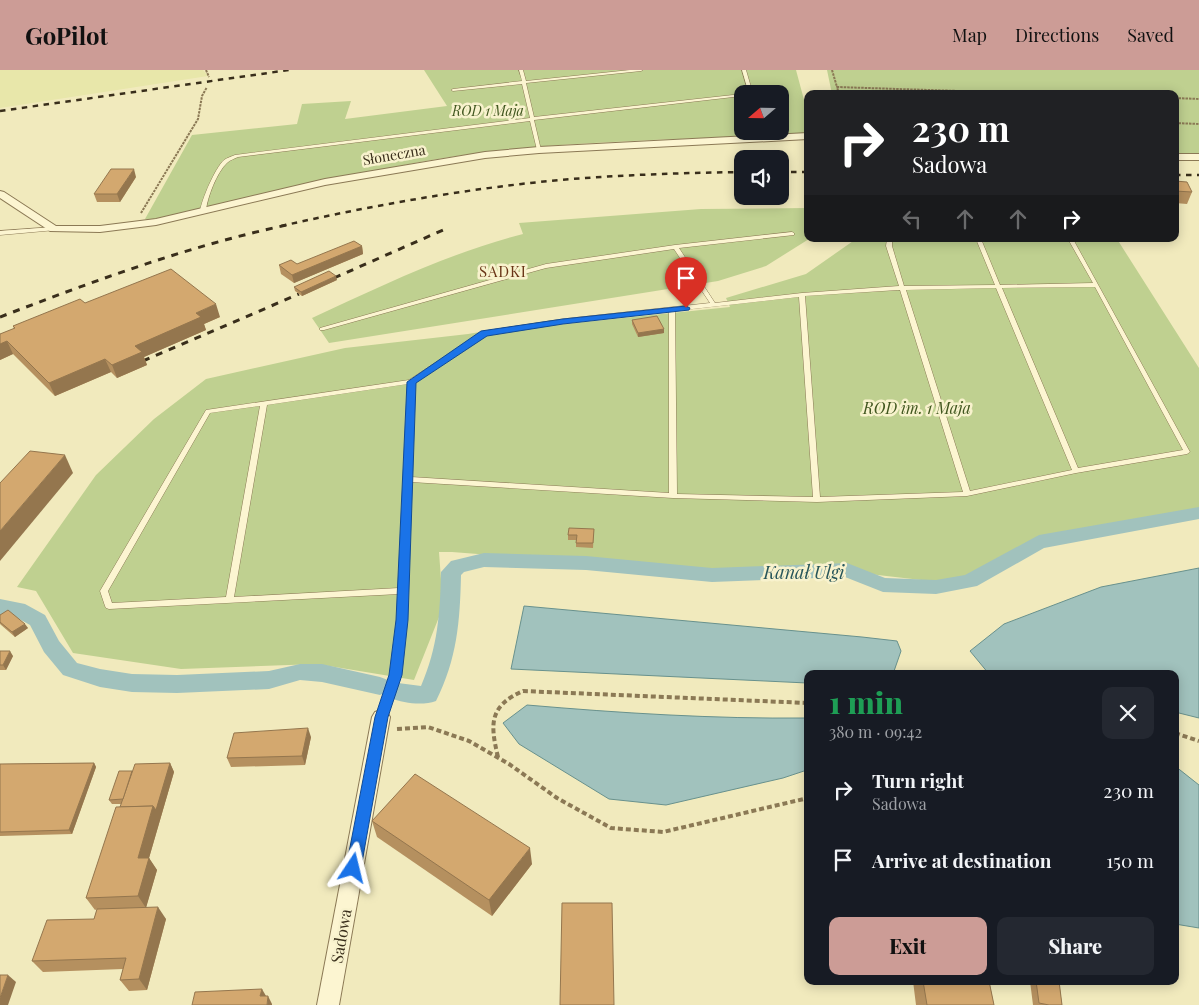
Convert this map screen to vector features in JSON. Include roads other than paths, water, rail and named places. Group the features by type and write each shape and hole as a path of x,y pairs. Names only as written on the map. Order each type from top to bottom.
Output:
{"street":[{"name":"Słoneczna","path":"789,135 804,136"},
{"name":"Słoneczna","path":"54,229 100,229 134,225 325,182 430,163 539,150 734,136"},
{"path":"1179,157 1199,157"},
{"path":"0,194 54,229"},
{"name":"Sadowa","path":"328,1005 380,724"}],"lane":[{"path":"521,70 539,150"},
{"path":"452,90 642,70"},
{"path":"744,70 748,85"},
{"path":"203,211 202,204 222,167 227,160 237,156 734,96"},
{"path":"0,233 54,229"},
{"path":"322,329 546,266 675,247 792,234"},
{"path":"889,242 967,494"},
{"path":"979,242 1076,471"},
{"path":"407,479 673,496 817,500 967,494 1076,471 1187,452 1073,242"},
{"path":"675,247 714,305"},
{"path":"403,591 109,606 104,591 208,411 411,382 484,333 563,321 802,295 903,288 1097,285"},
{"path":"802,295 817,500"},
{"path":"672,310 673,496"},
{"name":"Sadowa","path":"380,724 396,675 403,591 411,382"},
{"path":"229,600 264,403"}],"water":[{"path":"1199,568 1199,718 1179,713 1179,670 986,670 970,651 1004,624 1101,587"},
{"path":"524,606 897,641 901,651 894,670 804,670 804,683 511,669"},
{"path":"527,705 667,715 804,718 804,771 783,778 666,805 609,799 519,744 503,723"},
{"path":"1179,769 1199,785 1199,928 1179,925"}],"waterway":[{"name":"Kanał Ulgi","path":"398,692 428,695 441,665 450,623 451,572 458,566 484,560 586,563 712,575 847,570 883,585 936,587 970,581 1039,542 1199,513"},
{"path":"0,607 18,609 38,620 51,646 70,669 100,678 132,683 177,684 269,680 300,672 322,673 380,686"}],"railway":[{"path":"0,111 289,70"},
{"path":"281,226 415,199 515,185 621,176 734,172"},
{"path":"789,172 804,172"},
{"path":"1179,175 1199,175"},
{"path":"0,317 177,254 287,225"},
{"path":"334,278 443,230"},
{"path":"143,361 299,294"}],"district":[{"name":"SADKI","path":"503,272"}],"park label":[{"name":"ROD 1 Maja","path":"488,111"},
{"name":"ROD im. 1 Maja","path":"917,408"}]}
